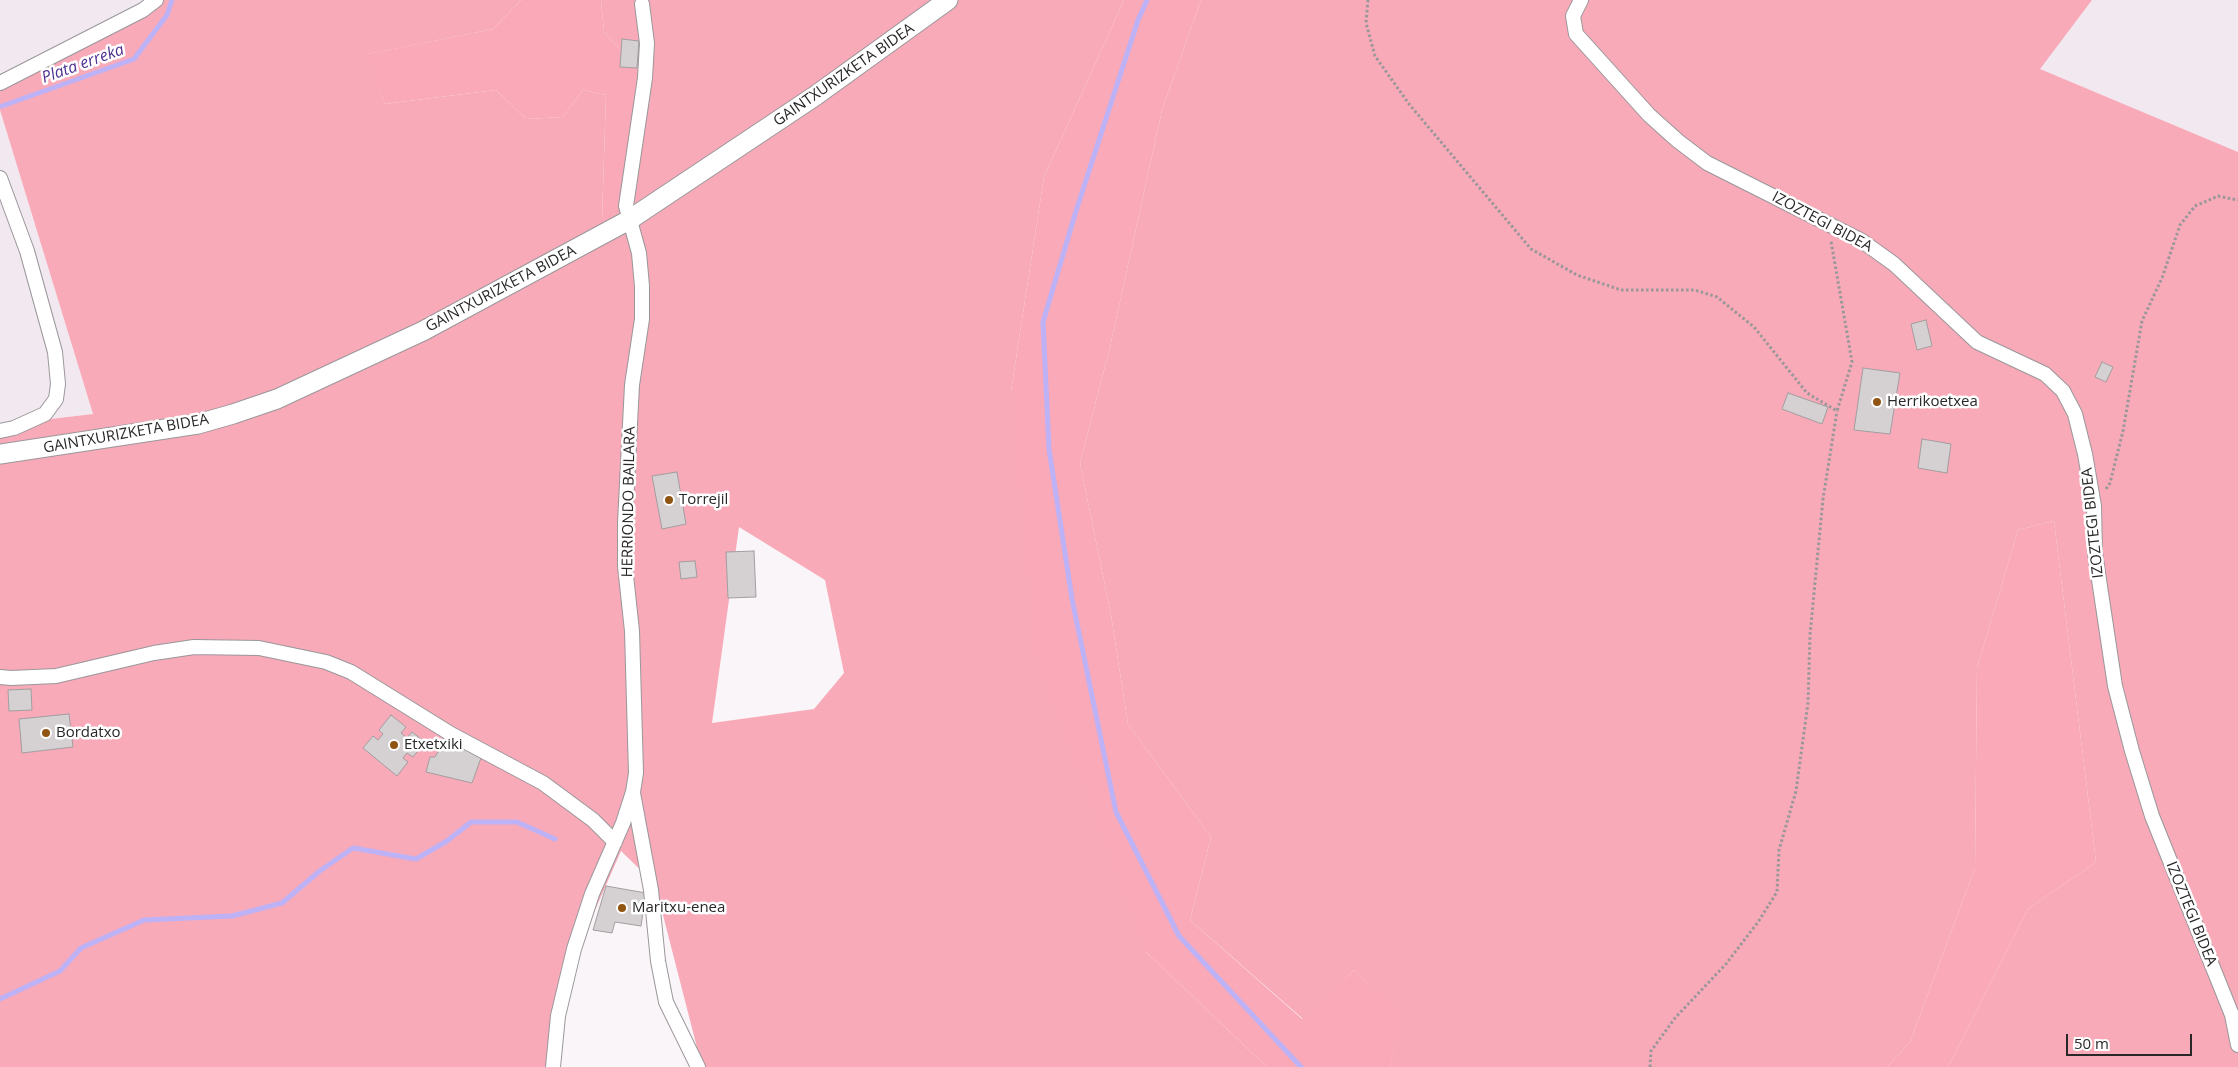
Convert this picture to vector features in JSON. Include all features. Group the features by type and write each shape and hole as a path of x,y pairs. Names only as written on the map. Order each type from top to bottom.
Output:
{"main road":[{"name":"GAINTXURIZKETA BIDEA","path":"0,454 198,424 277,399 423,331 629,220 815,96 948,0"}],"street":[{"path":"0,83 143,10 156,0"},
{"name":"IZOZTEGI BIDEA","path":"1581,0 1573,16 1576,34 1649,115 1708,163 1862,241 1894,264 1977,342 2046,374 2063,390 2075,414 2094,506 2095,553 2106,632 2115,686 2132,751 2152,816 2232,1014 2238,1045"},
{"name":"HERRIONDO BAILARA","path":"553,1067 558,1016 574,949 598,880 615,842 633,792 636,773 632,631 625,566 625,523 632,385 642,319 642,286 639,252 626,206 638,133 646,61 647,43 642,4"},
{"path":"0,178 27,251 55,352 58,384 56,399 45,414 14,428 0,431"},
{"path":"0,677 56,676 154,652 194,647 260,648 326,662 351,672 451,734 543,783 593,820 615,842"},
{"path":"633,792 652,890 658,961 666,1002 698,1067"}],"path":[{"path":"1368,0 1366,23 1375,56 1409,104 1531,249 1577,275 1621,290 1695,290 1717,297 1754,327 1807,393 1837,411"},
{"path":"2094,506 2110,483 2123,431 2142,321 2162,278 2180,225 2195,206 2218,196 2238,200"},
{"path":"1650,1067 1652,1051 1675,1018 1726,964 1758,922 1777,892 1779,850 1796,791 1808,703 1810,635 1824,499 1837,411 1852,362 1838,292 1829,223"}],"shaded area":[{"path":"0,0 158,0 0,82"},
{"path":"158,0 521,0 493,29 368,54 385,104 496,90 526,119 563,117 583,90 606,95 602,219 651,83 604,32 601,0 1124,0 1044,177 1011,391 1146,952 1267,1067 702,1067 655,884 621,851 567,974 559,1067 0,1067 0,425 93,414 0,110 0,82","holes":["739,527 825,580 844,673 814,709 712,723"]},
{"path":"521,0 601,0 604,32 651,83 638,205 602,220 606,95 583,90 563,117 526,119 496,90 385,104 367,54 493,29"},
{"path":"1124,0 1201,0 1162,110 1110,347 1080,463 1111,615 1128,724 1211,837 1190,920 1302,1019 1354,970 1403,1014 1390,1067 1267,1067 1146,952 1035,656 1011,391 1044,177"},
{"path":"1201,0 2092,0 2040,69 2238,152 2238,1067 1948,1067 2028,909 2096,862 2054,521 2018,530 1977,668 1975,868 1910,1042 1887,1067 1390,1067 1402,1014 1354,970 1303,1019 1190,920 1211,837 1128,724 1111,615 1080,463 1110,347 1162,110"},
{"path":"2092,0 2238,0 2238,152 2039,69"},
{"path":"0,110 93,414 0,425"},
{"path":"2054,521 2096,862 2028,909 1948,1067 1887,1067 1910,1042 1975,868 1977,668 2018,530"}],"building":[{"path":"622,39 639,41 637,68 620,67"},
{"path":"1926,320 1932,346 1917,350 1911,324"},
{"path":"2102,362 2113,367 2106,382 2095,377"},
{"name":"Herrikoetxea","path":"1863,368 1900,373 1890,434 1854,430"},
{"path":"1788,393 1828,407 1822,424 1782,409"},
{"path":"1922,439 1951,444 1947,473 1918,468"},
{"name":"Torrejil","path":"677,472 686,524 662,529 652,476"},
{"path":"754,551 756,597 728,598 726,552"},
{"path":"695,561 697,577 681,579 679,562"},
{"name":"Bordatxo","path":"31,689 32,710 9,711 8,690"},
{"name":"Bordatxo","path":"69,714 73,747 22,753 19,719"},
{"name":"Etxetxiki","path":"391,715 406,727 401,733 407,738 412,732 425,742 413,757 407,753 403,758 408,762 397,776 363,748 373,736 378,740 383,734 379,730"},
{"path":"446,738 481,758 472,783 426,772 430,757 435,757"},
{"name":"Maritxu-enea","path":"606,886 646,893 641,926 615,922 612,933 593,930"}],"waterway":[{"name":"Plata erreka","path":"2,106 134,59 167,15 172,0"},
{"path":"1147,0 1138,20 1076,211 1043,322 1049,449 1072,599 1116,812 1179,936 1301,1067"},
{"path":"0,999 60,971 81,948 144,920 232,916 282,903 321,870 353,848 416,859 447,841 471,822 517,822 555,839"}],"place":[{"name":"Herrikoetxea","path":"1877,402"},
{"name":"Torrejil","path":"669,500"},
{"name":"Bordatxo","path":"46,733"},
{"name":"Etxetxiki","path":"394,745"},
{"name":"Maritxu-enea","path":"622,908"}]}
